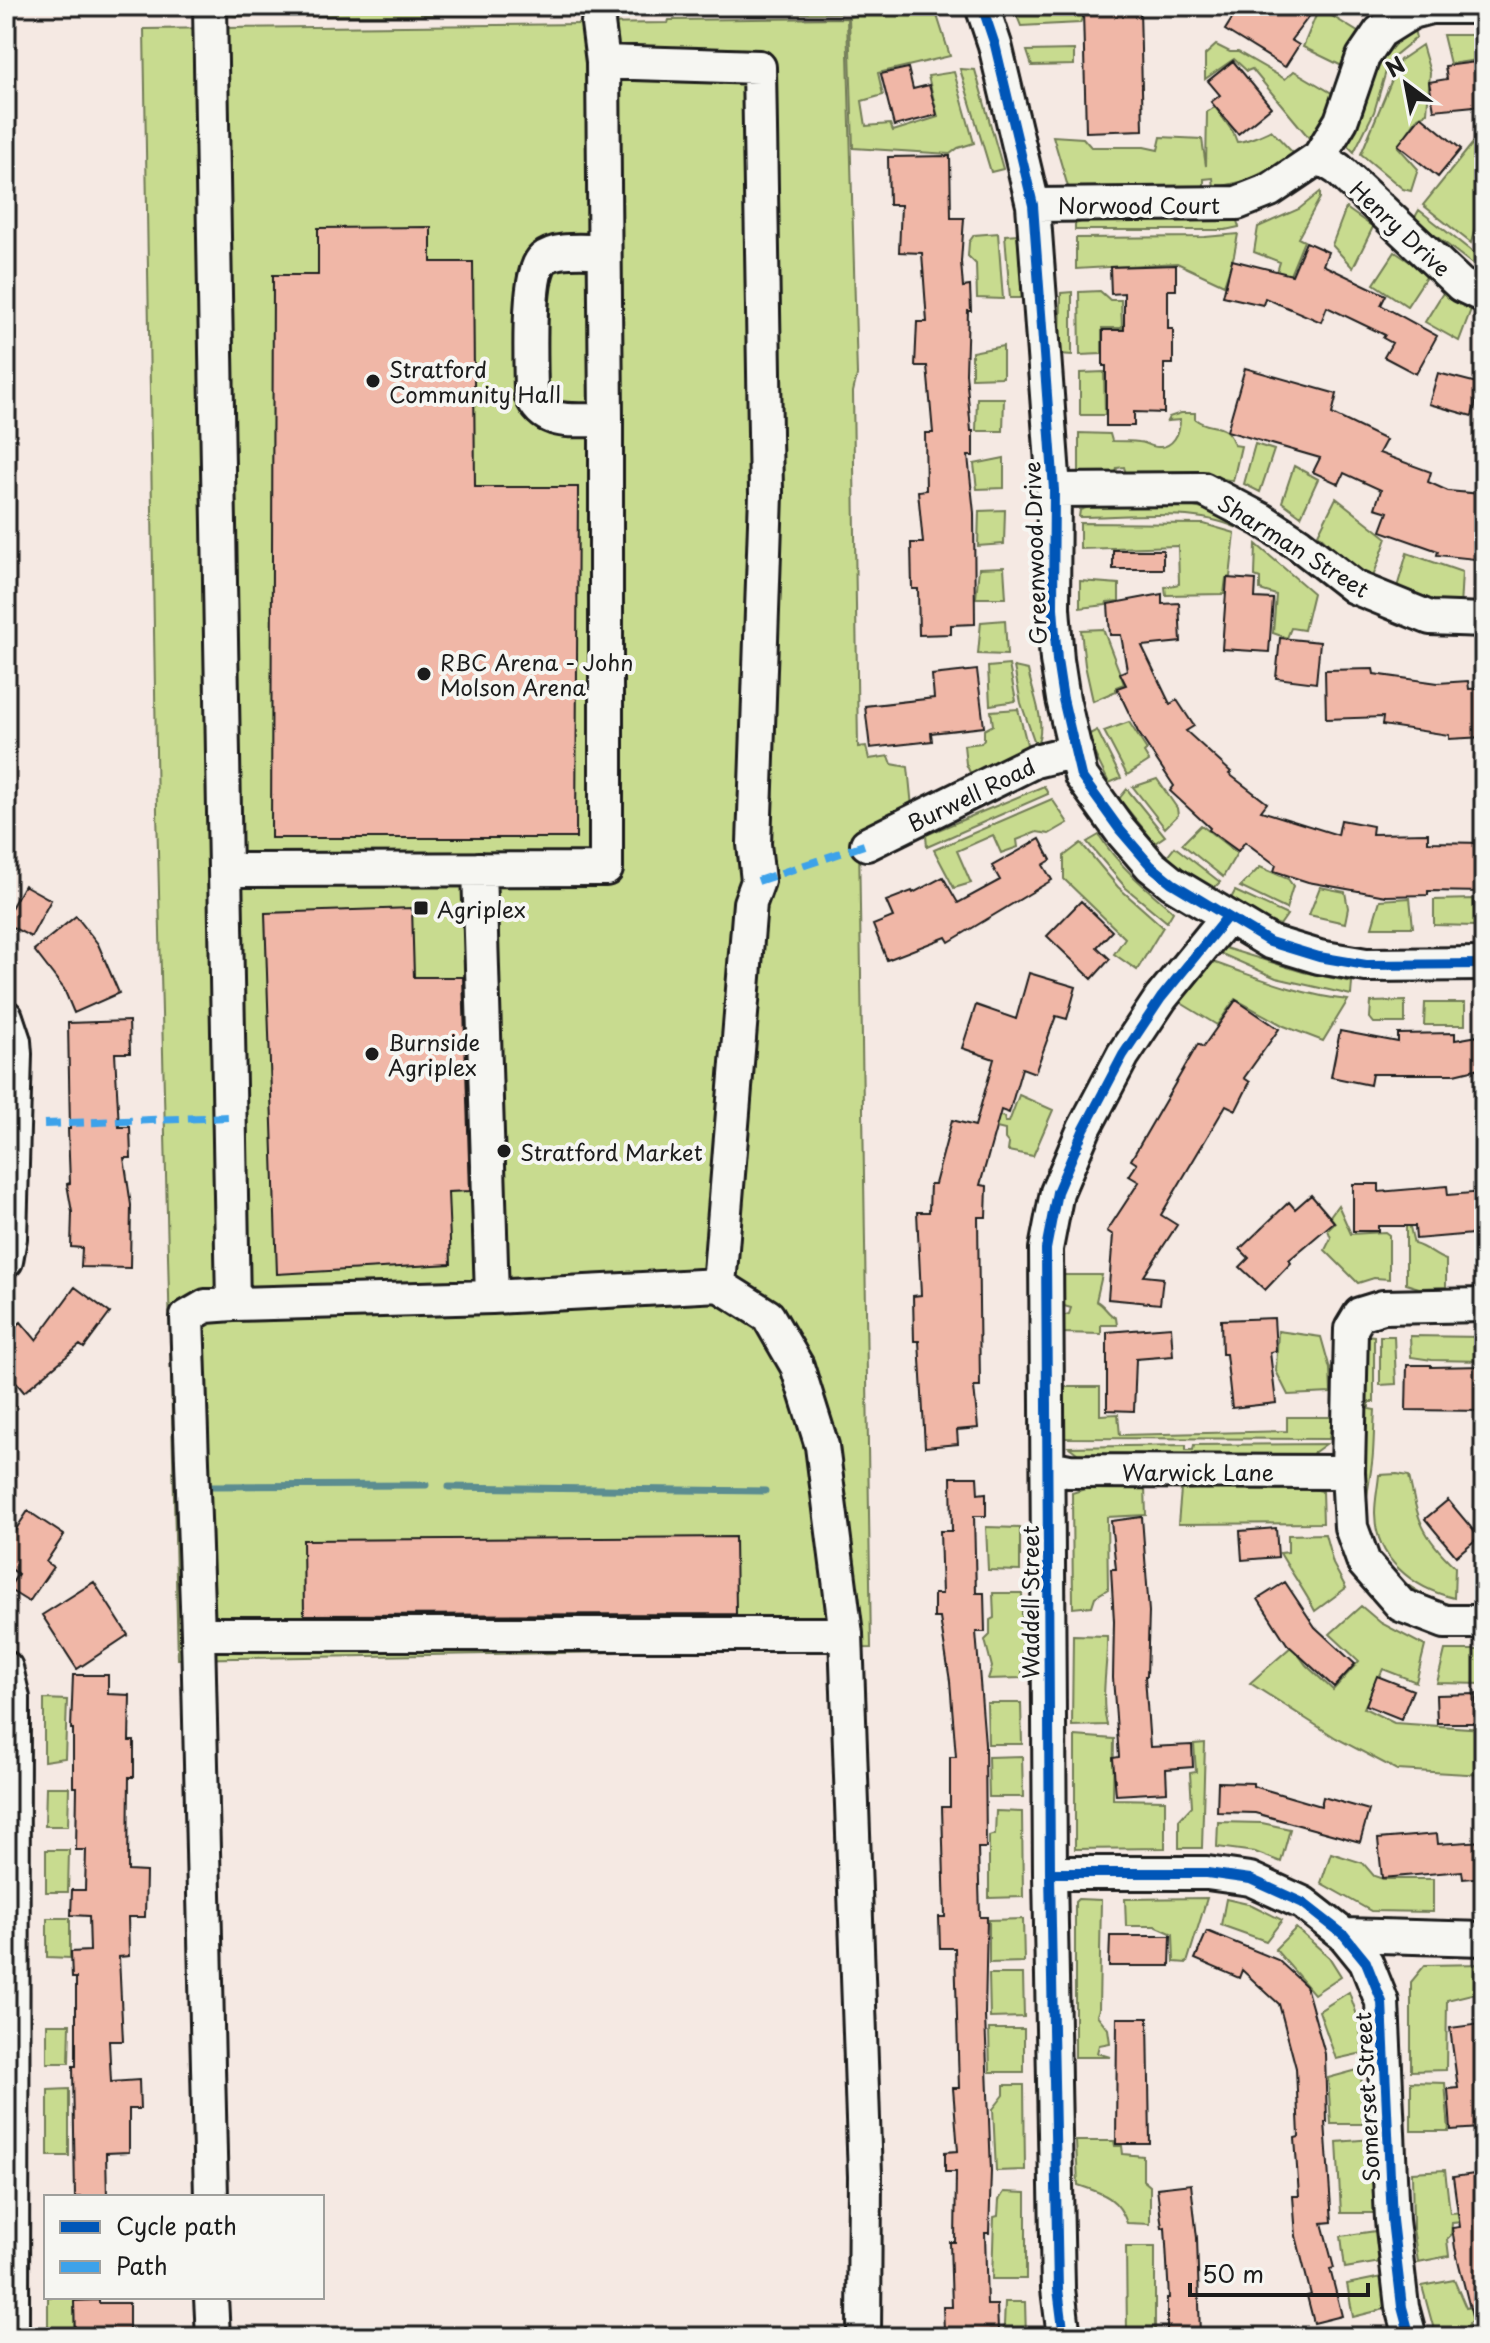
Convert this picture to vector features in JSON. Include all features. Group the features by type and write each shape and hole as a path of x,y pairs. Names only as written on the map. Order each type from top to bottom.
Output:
{"street":[{"path":"210,6 233,1304"},
{"path":"225,870 606,869 606,420 600,6"},
{"name":"Greenwood Drive","path":"982,6 995,45 1033,205 1054,490 1053,608 1057,660 1081,776 1151,866 1172,883 1270,942 1329,959 1366,965 1484,964"},
{"name":"Norwood Court","path":"1033,205 1237,203 1270,190 1319,157 1341,121 1363,57 1380,32 1412,12 1431,7 1484,7"},
{"path":"603,62 759,67 766,494 754,844 758,881 750,903 719,1285"},
{"name":"Henry Drive","path":"1319,157 1338,169 1461,285 1484,296"},
{"path":"604,251 555,253 541,260 532,278 531,394 536,408 549,419 606,420"},
{"name":"Sharman Street","path":"1054,490 1203,489 1286,536 1354,587 1430,618 1484,620"},
{"name":"Burwell Road","path":"867,844 1035,761 1076,751"},
{"path":"479,869 492,1297"},
{"name":"Waddell Street","path":"1064,2337 1058,2276 1050,1873 1046,1249 1057,1192 1084,1129 1123,1055 1161,998 1227,917"},
{"path":"6,1017 15,1054 10,1238 6,1261"},
{"path":"211,2195 187,1317 206,1306 233,1304 492,1297 719,1285 768,1316 797,1366 822,1446 846,1634 865,2176 864,2337"},
{"path":"1484,1305 1383,1307 1360,1314 1351,1329 1348,1472 1352,1535 1364,1563 1401,1605 1445,1622 1484,1622"},
{"name":"Warwick Lane","path":"1049,1467 1069,1471 1348,1472"},
{"path":"198,1634 846,1634"},
{"path":"6,1668 13,1698 9,2282 12,2337"},
{"name":"Somerset Street","path":"1050,1873 1207,1873 1250,1879 1303,1903 1344,1935 1366,1962 1382,2002 1392,2220 1402,2307 1410,2337"},
{"path":"1344,1935 1484,1939"},
{"path":"211,2299 213,2337"}],"green space":[{"path":"233,6 589,6 590,14 236,16 228,14"},
{"path":"629,6 864,6 840,13 624,15"},
{"path":"887,6 934,6 950,56 878,73 883,95 862,101 866,126 890,124 893,131 938,117 928,76 954,72 974,143 950,154 853,148 849,17"},
{"path":"1013,6 1087,6 1080,23 1021,26"},
{"path":"1319,8 1361,34 1348,49 1342,66 1303,47"},
{"path":"847,18 857,375 853,392 858,747 866,746 869,759 889,756 892,764 908,767 912,807 859,839 871,1648 178,1659 157,811 144,29"},
{"path":"1414,29 1416,38 1394,56 1387,68 1374,112 1354,152 1347,145 1379,66 1400,39"},
{"path":"1443,35 1484,35 1484,59 1450,64"},
{"path":"1216,45 1230,52 1238,52 1285,79 1294,71 1335,95 1326,117 1310,139 1252,69 1247,71 1234,59 1205,79 1205,55"},
{"path":"1422,45 1430,72 1427,113 1418,117 1398,147 1418,169 1411,191 1403,189 1361,154 1400,60"},
{"path":"1074,50 1074,65 1032,66 1027,51"},
{"path":"960,69 975,70 1003,169 991,172"},
{"path":"1215,107 1237,142 1271,130 1295,155 1249,180 1214,188 1213,178 1204,179 1204,188 1068,187 1053,136 1083,138 1091,147 1158,150 1161,137 1202,139 1206,166 1207,112"},
{"path":"1473,143 1484,152 1484,159 1479,158 1477,174 1484,176 1484,194 1471,243 1423,205"},
{"path":"1320,192 1320,198 1298,238 1304,241 1278,304 1274,300 1274,282 1280,262 1254,252 1258,227 1299,209"},
{"path":"1346,208 1373,227 1353,268 1332,245"},
{"path":"1419,210 1484,261 1484,273 1414,219"},
{"path":"1236,218 1239,227 1225,230 1075,230 1075,224 1084,221"},
{"path":"998,233 1003,299 977,298 976,264 968,256 969,242 974,235"},
{"path":"1018,234 1022,298 1010,298 1005,235"},
{"path":"1238,234 1224,285 1177,263 1076,269 1076,238"},
{"path":"1395,252 1428,274 1407,306 1374,284"},
{"path":"1446,288 1473,304 1459,341 1425,322"},
{"path":"1100,291 1110,300 1121,300 1122,328 1102,328 1102,354 1080,355 1079,292"},
{"path":"1072,292 1072,355 1060,354 1061,293"},
{"path":"1003,346 1003,377 972,378 972,352"},
{"path":"1104,372 1105,415 1080,415 1080,373"},
{"path":"977,398 1004,398 1003,431 976,431"},
{"path":"1195,413 1195,419 1222,429 1234,445 1241,446 1233,481 1211,476 1126,474 1124,467 1117,468 1116,474 1079,472 1079,433 1110,434 1112,441 1163,447 1175,439 1180,425 1180,420 1167,421 1169,417"},
{"path":"1255,444 1274,450 1260,492 1244,484"},
{"path":"1004,458 1004,488 977,489 974,464"},
{"path":"1294,466 1318,479 1301,516 1282,502"},
{"path":"1336,498 1387,538 1373,577 1355,569 1318,534"},
{"path":"1190,506 1236,517 1235,527 1180,515 1079,517 1080,510 1089,507"},
{"path":"1005,510 1004,544 978,546 979,511"},
{"path":"1080,523 1204,524 1235,533 1230,577 1226,578 1224,594 1166,595 1165,587 1179,584 1178,546 1080,549"},
{"path":"1256,544 1313,593 1304,630 1291,628 1287,638 1273,633 1276,595 1260,590 1260,578 1255,576"},
{"path":"1407,553 1462,572 1460,608 1396,591"},
{"path":"1004,567 1006,598 976,598 979,568"},
{"path":"1080,581 1119,584 1119,601 1080,608"},
{"path":"1005,620 1007,655 978,654 981,622"},
{"path":"1103,629 1124,684 1093,701 1081,630"},
{"path":"1009,665 1016,701 990,705 988,667"},
{"path":"1014,667 1028,670 1040,718 1036,746 1021,703"},
{"path":"1018,709 1029,752 974,781 966,764 964,745 981,743 984,730 993,725 991,711"},
{"path":"1129,722 1147,750 1144,753 1149,761 1127,775 1104,731"},
{"path":"1097,730 1121,778 1109,783 1086,736"},
{"path":"1157,779 1177,808 1178,815 1165,828 1133,787"},
{"path":"1044,786 1048,794 927,847 926,835"},
{"path":"1127,789 1165,836 1155,843 1119,799"},
{"path":"1052,799 1068,823 1049,834 1037,832 1017,840 1018,847 1001,853 993,835 957,851 971,883 954,888 934,850"},
{"path":"1201,825 1237,853 1223,877 1182,844"},
{"path":"1099,835 1122,865 1173,912 1167,922 1126,888 1087,842"},
{"path":"1081,843 1118,887 1163,927 1137,970 1114,954 1125,938 1064,879 1064,856"},
{"path":"1175,847 1220,882 1212,890 1185,873 1167,857"},
{"path":"1260,867 1288,879 1293,886 1286,909 1240,887"},
{"path":"1320,887 1345,892 1348,908 1345,923 1309,915"},
{"path":"1235,891 1287,915 1280,925 1250,914 1229,902"},
{"path":"1410,898 1413,927 1372,927 1380,900"},
{"path":"1474,899 1475,926 1434,925 1434,900"},
{"path":"1225,948 1303,972 1352,982 1351,995 1276,978 1215,951"},
{"path":"1204,959 1293,989 1348,1000 1323,1041 1284,1026 1235,999 1217,1025 1176,1000"},
{"path":"1405,1001 1405,1023 1374,1023 1370,1018 1371,1002"},
{"path":"1425,1003 1465,1003 1465,1025 1424,1025"},
{"path":"1019,1095 1053,1110 1033,1156 1008,1151 1005,1130 984,1125 988,1113 1004,1117 1005,1122 1009,1122"},
{"path":"1338,1205 1351,1234 1385,1232 1389,1235 1389,1279 1374,1278 1358,1283 1325,1250 1331,1238 1328,1230 1335,1223 1330,1216"},
{"path":"1409,1223 1414,1244 1446,1260 1446,1287 1419,1288 1406,1284 1406,1224"},
{"path":"1062,1275 1102,1275 1096,1301 1116,1318 1117,1325 1101,1325 1101,1334 1062,1333 1062,1316 1069,1314 1071,1308 1064,1306"},
{"path":"1278,1331 1321,1337 1330,1369 1331,1393 1288,1395 1276,1371"},
{"path":"1365,1335 1374,1336 1374,1402 1369,1402 1369,1409 1375,1410 1374,1442 1366,1508 1373,1544 1392,1572 1420,1593 1454,1605 1454,1612 1434,1607 1385,1575 1361,1519"},
{"path":"1380,1336 1394,1336 1396,1384 1380,1385"},
{"path":"1410,1336 1484,1337 1484,1361 1411,1357"},
{"path":"1063,1387 1100,1387 1100,1415 1118,1414 1120,1435 1287,1431 1287,1417 1332,1417 1329,1439 1064,1438"},
{"path":"1326,1444 1312,1454 1081,1456 1069,1447 1186,1445 1186,1450 1193,1450 1194,1445"},
{"path":"1379,1475 1409,1476 1415,1504 1428,1536 1455,1567 1454,1598 1411,1579 1389,1557 1382,1544 1375,1513"},
{"path":"1145,1487 1146,1515 1107,1517 1108,1589 1095,1597 1092,1606 1073,1608 1072,1493 1088,1488"},
{"path":"1309,1488 1322,1491 1323,1523 1178,1524 1181,1490"},
{"path":"986,1527 1020,1528 1020,1571 988,1570"},
{"path":"1325,1534 1333,1564 1346,1588 1315,1611 1280,1553 1288,1552 1288,1535"},
{"path":"993,1593 1022,1593 1022,1678 988,1679 992,1667 985,1640 990,1635 990,1620 994,1618"},
{"path":"1361,1606 1381,1623 1425,1646 1416,1682 1383,1669 1364,1708 1394,1723 1484,1729 1484,1775 1397,1770 1336,1738 1250,1683 1292,1646 1306,1665 1333,1690 1359,1661 1330,1634"},
{"path":"1073,1635 1107,1636 1104,1703 1107,1725 1072,1726"},
{"path":"1445,1650 1484,1650 1484,1684 1437,1683"},
{"path":"44,1699 67,1700 65,1758 44,1761"},
{"path":"987,1703 1021,1703 1022,1744 988,1744"},
{"path":"1075,1736 1114,1739 1113,1799 1165,1800 1165,1848 1075,1849"},
{"path":"1205,1743 1202,1848 1179,1848 1179,1820 1192,1806 1190,1773 1196,1772 1194,1744"},
{"path":"1022,1756 1023,1797 989,1797 988,1757"},
{"path":"46,1787 69,1787 68,1826 45,1826"},
{"path":"996,1811 1022,1812 1023,1897 989,1898 989,1836 995,1834"},
{"path":"1218,1822 1262,1823 1290,1829 1281,1862 1255,1852 1217,1847"},
{"path":"46,1850 69,1850 68,1892 46,1892"},
{"path":"1331,1853 1363,1863 1374,1876 1383,1879 1433,1879 1433,1912 1371,1911 1321,1883"},
{"path":"1207,1898 1187,1963 1174,1962 1173,1934 1155,1926 1126,1926 1125,1899"},
{"path":"1078,1899 1101,1900 1097,2015 1108,2029 1110,2043 1099,2045 1097,2053 1110,2057 1075,2057 1075,1902"},
{"path":"1226,1899 1252,1905 1282,1920 1266,1941 1221,1925"},
{"path":"47,1918 70,1918 70,1958 47,1957"},
{"path":"1023,1919 1024,1962 989,1963 989,1920"},
{"path":"1296,1928 1329,1957 1341,1976 1314,1994 1275,1949"},
{"path":"1484,1964 1484,1991 1447,2000 1446,2070 1411,2071 1411,1982 1425,1965"},
{"path":"989,1974 1023,1974 1024,2017 990,2018"},
{"path":"1349,1992 1359,2021 1363,2053 1336,2059 1319,2011"},
{"path":"47,2024 70,2024 69,2063 47,2063"},
{"path":"989,2029 1024,2029 1024,2072 990,2072"},
{"path":"1361,2069 1363,2124 1331,2124 1328,2078"},
{"path":"1411,2082 1445,2083 1449,2131 1411,2131"},
{"path":"1004,2085 1024,2085 1025,2170 996,2171 993,2109 1004,2095"},
{"path":"69,2089 69,2156 48,2156 48,2090"},
{"path":"1372,2139 1377,2213 1341,2213 1337,2142"},
{"path":"1076,2141 1114,2141 1115,2146 1122,2146 1123,2154 1143,2156 1143,2180 1150,2186 1150,2224 1127,2223 1114,2202 1078,2185"},
{"path":"1445,2170 1450,2213 1484,2211 1484,2220 1452,2223 1451,2236 1447,2240 1449,2256 1418,2262 1413,2228 1412,2172"},
{"path":"1004,2192 1026,2193 1026,2279 992,2279 994,2217 998,2216 999,2200"},
{"path":"1376,2231 1381,2262 1345,2268 1341,2236"},
{"path":"1126,2247 1155,2247 1155,2332 1127,2333"},
{"path":"1382,2277 1389,2308 1353,2317 1347,2284"},
{"path":"1454,2280 1466,2308 1484,2304 1484,2317 1469,2323 1472,2337 1436,2337 1422,2286"},
{"path":"48,2299 75,2299 74,2337 48,2337"},
{"path":"1005,2302 1025,2302 1026,2337 1000,2337"}],"building":[{"path":"1240,6 1317,6 1291,40 1299,45 1285,67 1225,30"},
{"path":"1140,9 1143,130 1086,132 1083,11"},
{"path":"1233,61 1271,107 1238,134 1211,102 1220,95 1208,81"},
{"path":"1484,61 1484,105 1434,110 1429,82 1447,79 1445,66"},
{"path":"908,68 913,89 929,85 937,115 894,126 881,74"},
{"path":"1421,116 1461,149 1438,177 1398,145"},
{"path":"950,156 951,218 964,218 963,287 970,286 966,373 973,431 973,456 968,456 974,513 975,624 951,625 951,634 919,635 918,589 912,589 911,543 923,543 918,491 926,490 925,433 933,433 927,366 915,366 917,322 927,322 922,253 899,252 901,205 889,205 888,157"},
{"name":"RBC Arena - John Molson Arena","path":"431,227 431,262 473,262 475,487 578,487 576,838 271,838 273,275 318,275 318,228"},
{"path":"1306,242 1328,252 1323,265 1386,295 1381,305 1437,336 1416,374 1384,357 1392,343 1383,338 1385,335 1327,307 1321,322 1265,298 1263,305 1223,296 1232,260 1292,275"},
{"path":"1176,265 1176,290 1168,290 1168,329 1173,329 1173,364 1164,364 1164,413 1134,412 1134,426 1106,426 1103,330 1124,330 1124,293 1111,294 1110,267"},
{"path":"1245,368 1337,394 1332,414 1386,440 1379,453 1431,472 1428,482 1448,491 1481,494 1478,526 1484,527 1484,560 1437,555 1438,551 1381,531 1388,512 1375,508 1381,490 1344,473 1339,484 1313,472 1320,458 1227,431"},
{"path":"1438,373 1481,384 1472,416 1429,404"},
{"path":"1113,550 1163,550 1163,569 1113,569"},
{"path":"1227,578 1256,580 1255,598 1273,599 1269,652 1222,649"},
{"path":"1162,594 1162,604 1179,603 1181,642 1142,646 1170,704 1177,700 1194,726 1186,731 1231,772 1229,774 1267,803 1261,811 1338,835 1341,820 1373,826 1372,834 1428,833 1428,842 1484,843 1484,892 1428,891 1428,895 1386,896 1308,882 1274,871 1276,865 1245,842 1238,851 1209,830 1170,791 1174,786 1138,732 1117,688 1126,685 1120,673 1127,670 1121,635 1110,635 1108,604"},
{"path":"1280,638 1320,642 1316,683 1276,678"},
{"path":"1373,669 1374,674 1438,683 1468,681 1469,689 1484,688 1484,737 1449,739 1449,735 1382,725 1383,717 1326,719 1325,670"},
{"path":"977,670 984,727 931,733 932,741 870,748 865,706 934,698 932,675"},
{"path":"1040,839 1051,860 1043,865 1052,880 949,942 946,937 887,960 873,925 893,917 886,901 913,893 943,877 958,903 1000,880 992,866"},
{"path":"24,885 51,900 31,937 6,924 6,917"},
{"path":"1081,901 1112,931 1097,947 1110,959 1092,979 1047,936"},
{"name":"Burnside Agriplex","path":"412,908 414,977 463,977 470,1191 448,1192 451,1264 277,1274 265,913"},
{"path":"76,916 98,944 119,993 74,1013 64,989 34,950"},
{"path":"1029,973 1076,987 1067,1019 1056,1016 1035,1073 1022,1068 1009,1113 1001,1110 980,1185 987,1186 986,1217 978,1217 980,1387 974,1387 978,1428 957,1430 958,1444 925,1447 919,1341 914,1341 913,1296 921,1295 917,1212 929,1212 930,1184 935,1184 952,1120 975,1126 994,1059 962,1048 976,1005 1016,1019"},
{"path":"1236,1000 1279,1029 1244,1078 1250,1082 1236,1110 1226,1105 1161,1215 1177,1225 1144,1276 1163,1278 1160,1304 1108,1299 1113,1235 1107,1231 1139,1182 1129,1176 1137,1164 1131,1160 1198,1044 1203,1047"},
{"path":"129,1021 130,1053 115,1053 119,1127 130,1127 131,1158 124,1158 131,1205 130,1268 81,1267 82,1248 71,1247 72,1212 67,1184 70,1183 68,1023"},
{"path":"1340,1031 1398,1042 1398,1034 1455,1033 1455,1040 1484,1035 1484,1067 1455,1074 1372,1074 1370,1085 1331,1077"},
{"path":"1353,1184 1379,1184 1379,1192 1447,1186 1448,1195 1484,1192 1484,1233 1416,1239 1415,1226 1378,1226 1378,1231 1353,1231"},
{"path":"1311,1195 1334,1222 1289,1260 1291,1263 1265,1290 1240,1267 1249,1258 1240,1249 1289,1202 1295,1209"},
{"path":"75,1287 110,1313 84,1348 80,1345 24,1392 6,1371 6,1335 21,1322 36,1340"},
{"path":"1274,1318 1276,1351 1270,1352 1276,1403 1232,1408 1226,1354 1222,1354 1221,1320"},
{"path":"1171,1327 1173,1356 1136,1359 1134,1411 1107,1410 1107,1332"},
{"path":"1407,1365 1484,1366 1484,1411 1406,1410"},
{"path":"951,1477 977,1477 978,1494 986,1493 986,1516 974,1516 976,1593 984,1593 985,1632 976,1632 985,1744 986,1848 978,1848 980,1917 987,1917 985,2016 991,2171 989,2233 985,2233 987,2305 997,2305 998,2330 990,2330 990,2337 958,2337 957,2330 944,2330 943,2307 952,2307 950,2242 955,2242 956,2172 945,2172 945,2152 958,2151 953,2088 959,2088 955,1948 940,1948 939,1917 945,1917 942,1807 950,1807 950,1757 956,1757 950,1681 940,1618 934,1618 934,1594 942,1594 940,1531 952,1531"},
{"path":"1448,1500 1479,1537 1456,1556 1425,1519"},
{"path":"28,1511 64,1535 46,1562 53,1567 29,1602 8,1589 18,1574 6,1565 6,1544"},
{"path":"1142,1517 1149,1612 1145,1676 1150,1747 1192,1745 1193,1767 1166,1769 1167,1792 1116,1795 1113,1758 1119,1757 1113,1678 1111,1569 1116,1569 1111,1521"},
{"path":"1276,1528 1278,1557 1242,1560 1240,1531"},
{"path":"735,1537 736,1614 304,1615 303,1540"},
{"path":"94,1582 128,1635 77,1669 42,1615"},
{"path":"1285,1582 1315,1627 1355,1664 1334,1687 1287,1644 1258,1599"},
{"path":"73,1675 108,1675 108,1694 130,1695 129,1741 134,1741 134,1777 129,1777 128,1871 146,1872 145,1917 128,1917 129,1956 119,1957 123,2041 109,2041 111,2082 139,2080 140,2109 129,2109 129,2152 106,2153 107,2195 75,2195 73,2066 76,2066 76,1978 72,1978 71,1952 90,1951 89,1916 71,1915 72,1890 85,1890 86,1850 76,1850 77,1787 73,1787"},
{"path":"1377,1676 1413,1690 1401,1719 1366,1705"},
{"path":"1476,1694 1476,1723 1437,1723 1436,1695"},
{"path":"1218,1782 1253,1783 1253,1786 1321,1806 1323,1797 1369,1810 1360,1842 1255,1813 1217,1812"},
{"path":"1437,1834 1438,1844 1484,1841 1484,1877 1463,1879 1462,1871 1382,1878 1378,1839"},
{"path":"1207,1931 1278,1960 1306,1986 1325,2054 1325,2122 1332,2222 1322,2223 1342,2316 1314,2323 1307,2296 1311,2295 1296,2236 1293,2196 1299,2196 1295,2138 1299,2137 1296,2068 1279,2004 1242,1970 1239,1978 1195,1959"},
{"path":"1110,1936 1171,1936 1170,1966 1109,1966"},
{"path":"1117,2018 1148,2018 1150,2144 1116,2144"},
{"path":"1480,2024 1484,2057 1484,2067 1477,2068 1481,2128 1451,2130 1448,2089 1458,2088 1450,2028"},
{"path":"1482,2173 1484,2337 1477,2337 1452,2228 1460,2227 1453,2177"},
{"path":"1191,2184 1197,2238 1200,2335 1167,2336 1169,2298 1165,2227 1162,2228 1157,2188"},
{"path":"99,2300 99,2303 129,2303 129,2334 75,2335 74,2301"}],"waterway":[{"path":"211,1486 426,1485"},
{"path":"449,1487 765,1491"}],"marked path":[{"path":"1410,6 1412,12"},
{"path":"758,881 867,844"},
{"path":"44,1124 230,1117"}],"cycle path":[{"path":"982,6 995,45 1033,205 1054,490 1053,608 1057,660 1081,776 1151,866 1172,883 1270,942 1319,957 1366,965 1484,964"},
{"path":"1064,2337 1058,2289 1050,1873 1046,1249 1057,1192 1084,1129 1123,1055 1161,998 1227,917"},
{"path":"1050,1873 1207,1873 1250,1879 1303,1903 1344,1935 1366,1962 1382,2002 1392,2220 1402,2307 1410,2337"}],"place":[{"name":"Stratford Community Hall","path":"373,381"},
{"name":"RBC Arena - John Molson Arena","path":"424,674"},
{"name":"Agriplex","path":"421,908"},
{"name":"Burnside Agriplex","path":"372,1054"},
{"name":"Stratford Market","path":"504,1151"}]}
